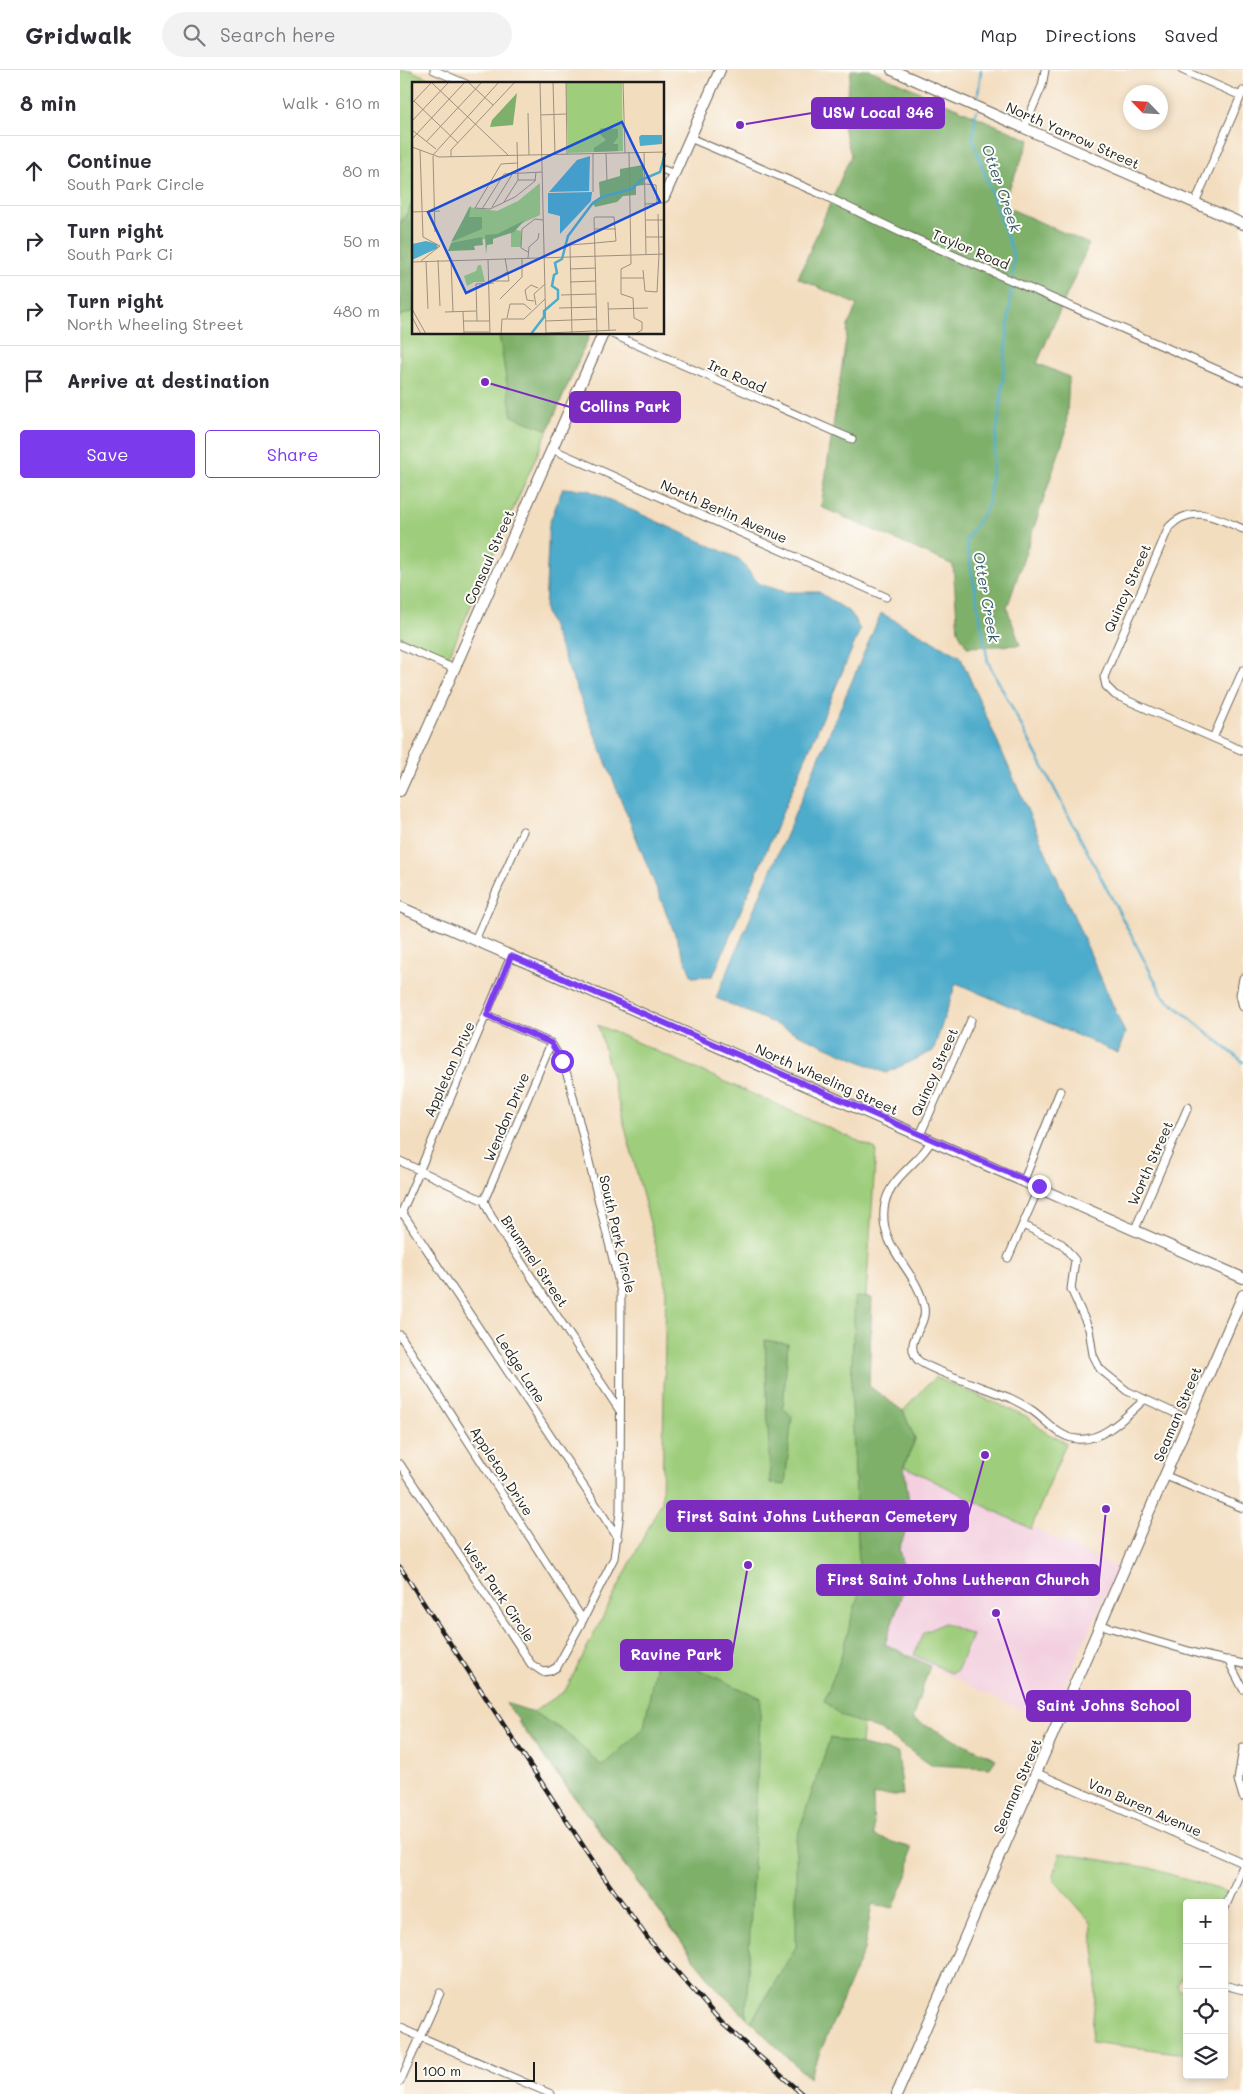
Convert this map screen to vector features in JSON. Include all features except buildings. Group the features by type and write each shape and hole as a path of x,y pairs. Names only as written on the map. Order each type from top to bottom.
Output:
{"street":[{"path":"434,70 461,82"},
{"path":"665,195 720,70"},
{"name":"North Yarrow Street","path":"892,70 1243,224"},
{"path":"1024,128 1042,86 1045,70"},
{"path":"1182,70 1242,93 1195,203"},
{"name":"Taylor Road","path":"690,138 821,194 900,232 1243,381"},
{"path":"665,170 674,174"},
{"name":"Consaul Street","path":"400,792 403,778 455,669 603,335"},
{"name":"Ira Road","path":"614,335 852,439"},
{"name":"North Berlin Avenue","path":"552,449 886,597"},
{"name":"Quincy Street","path":"1213,738 1115,695 1108,688 1104,680 1106,667 1164,536 1173,523 1187,515 1206,514 1243,529"},
{"path":"400,645 455,669"},
{"path":"1243,670 1213,738 1243,751"},
{"path":"475,940 523,831"},
{"name":"North Wheeling Street","path":"400,907 1039,1186 1243,1278"},
{"name":"Appleton Drive","path":"401,1214 511,956"},
{"path":"1242,1006 1240,990 1243,978"},
{"path":"487,1015 551,1043"},
{"name":"Quincy Street","path":"920,1135 970,1020"},
{"name":"Wendon Drive","path":"484,1201 551,1043"},
{"name":"South Park Circle","path":"551,1043 562,1061 569,1080 621,1292 618,1538 614,1558 584,1620"},
{"path":"1024,1180 1060,1091"},
{"name":"Worth Street","path":"1135,1229 1188,1107"},
{"path":"932,1140 923,1154 898,1177 889,1191 885,1205 884,1224 890,1244 914,1282 925,1307 923,1323 913,1339 912,1349 917,1360 926,1367 946,1372 1011,1398 1035,1412 1050,1427 1076,1439 1089,1438 1112,1427 1144,1400"},
{"path":"400,1161 484,1201"},
{"path":"1008,1258 1039,1186"},
{"name":"Brummel Street","path":"484,1201 490,1216 620,1411"},
{"name":"Ledge Lane","path":"401,1214 618,1538"},
{"path":"1023,1225 1062,1244 1069,1250 1075,1260 1071,1289 1089,1330 1093,1355 1100,1369 1127,1391 1190,1420"},
{"name":"Seaman Street","path":"898,2094 1243,1295"},
{"name":"Appleton Drive","path":"400,1336 584,1620"},
{"name":"West Park Circle","path":"400,1464 538,1670 550,1672 557,1667 584,1620"},
{"path":"1166,1476 1243,1508"},
{"path":"1101,1625 1243,1664"},
{"path":"1228,1660 1243,1689"},
{"path":"1243,1748 1238,1780 1243,1797"},
{"name":"Van Buren Avenue","path":"1037,1773 1243,1864"},
{"path":"1228,1900 1243,1864"},
{"path":"1228,1986 1243,1990"},
{"path":"400,2082 440,1993"},
{"path":"400,2028 551,2094"}],"shaded area":[{"path":"904,1466 1117,1568 1048,1723 885,1645 906,1582 899,1549 911,1517"}],"green space":[{"path":"400,70 410,70 437,82 412,82 412,335 590,335 448,658 400,637"},
{"path":"851,70 870,70 1030,140 1002,205 1089,244 1037,363 1069,377 1066,432 1007,608 1020,645 967,647 958,631 953,565 821,507 848,326 857,305 798,278 851,155 842,123"},
{"path":"412,204 412,312 400,316 400,225"},
{"path":"499,335 590,335 548,430 512,416"},
{"path":"598,1025 876,1149 861,1370 870,1630 844,1961 809,2078 716,1988 518,1722 565,1691 662,1501 666,1284"},
{"path":"855,1297 872,1298 869,1386 903,1411 915,1439 904,1466 911,1517 899,1549 906,1582 885,1644 930,1666 912,1719 996,1759 990,1768 931,1765 880,1730 841,1716 824,1701 839,1663 860,1589 851,1385"},
{"path":"765,1340 788,1344 783,1408 792,1416 785,1485 770,1483"},
{"path":"935,1377 1026,1416 1045,1432 1066,1443 1031,1529 904,1466 915,1439 903,1411"},
{"path":"944,1623 972,1635 957,1671 951,1673 914,1655 923,1633"},
{"path":"658,1651 761,1698 746,2017 716,1988 506,1703 533,1712 565,1732 602,1766 644,1728"},
{"path":"830,1738 898,1753 903,1795 873,1795 874,1836 911,1848 909,1871 893,1908 872,1904 864,1950 809,2078 751,2022 796,1947 796,1840"},
{"path":"1060,1853 1150,1868 1227,1892 1223,1899 1183,1899 1183,1975 1177,1986 1183,1993 1183,2054 1091,2042 1097,1973 1091,1922 1053,1879"}],"water":[{"path":"563,488 588,490 739,559 759,584 786,592 819,592 851,613 860,630 713,976 692,977 545,610 549,524"},
{"path":"881,613 960,656 1125,1033 1118,1053 956,983 933,1051 886,1073 716,998"}],"waterway":[{"name":"Otter Creek","path":"977,103 981,70"},
{"name":"Otter Creek","path":"976,111 973,140 1014,257 1003,380 988,506 966,540 988,662 1163,996 1243,1062"}],"railway":[{"path":"400,1567 601,1873 649,1940 723,2024 802,2094"}],"place":[{"name":"USW Local 346","path":"740,125"},
{"name":"Collins Park","path":"485,382"},
{"name":"First Saint Johns Lutheran Cemetery","path":"985,1455"},
{"name":"First Saint Johns Lutheran Church","path":"1106,1509"},
{"name":"Ravine Park","path":"748,1565"},
{"name":"Saint Johns School","path":"996,1613"}],"route":[{"path":"562,1061 551,1043 487,1015 511,956 1039,1186"}]}
